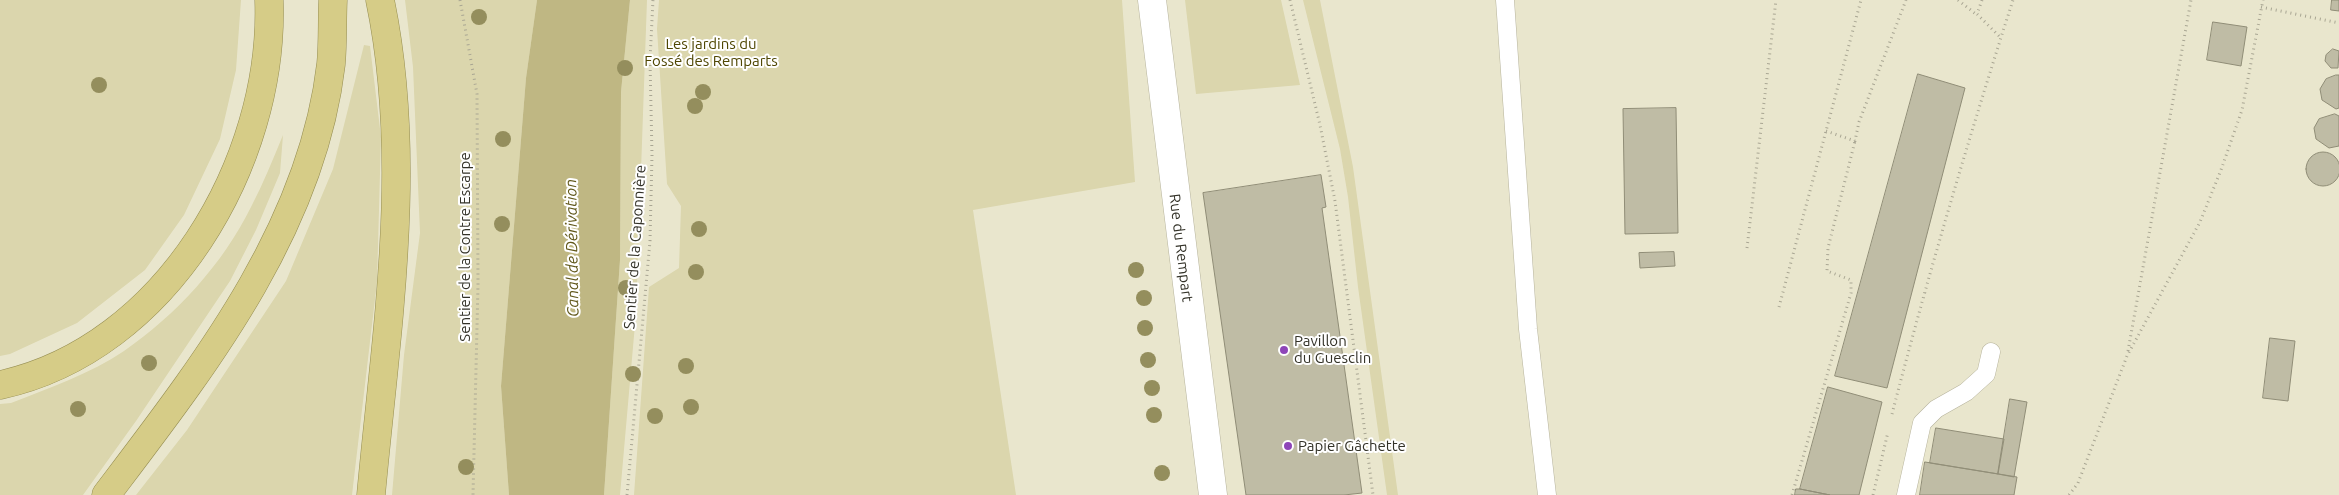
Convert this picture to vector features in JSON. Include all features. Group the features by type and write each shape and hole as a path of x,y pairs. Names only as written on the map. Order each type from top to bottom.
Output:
{"highway":[{"path":"0,385 22,380 71,359 110,333 140,308 174,274 202,235 230,187 251,132 265,78 269,0"},
{"path":"106,495 198,372 243,302 284,226 308,162 320,118 330,64 333,0"},
{"path":"371,495 393,254 396,191 395,111 380,0"}],"street":[{"name":"Rue du Rempart","path":"1152,0 1213,495"}],"lane":[{"path":"1505,0 1528,329 1547,495"},
{"path":"1906,495 1922,423 1936,409 1966,392 1986,374 1991,352"}],"path":[{"name":"Sentier de la Contre Escarpe","path":"460,0 477,94 478,285 473,495"},
{"name":"Sentier de la Caponnière","path":"627,495 650,241 652,155 650,60 653,0"},
{"path":"1290,0 1320,125 1335,201 1373,495"},
{"path":"1746,248 1776,0"},
{"path":"1779,307 1861,0"},
{"path":"1792,495 1851,293 1851,280 1828,271 1828,248 1859,122 1906,0"},
{"path":"1958,0 2001,38"},
{"path":"1978,16 1976,14 1982,0"},
{"path":"1891,420 1913,334 2013,0"},
{"path":"2127,356 2191,0"},
{"path":"2068,495 2078,483 2127,356 2200,222 2221,170 2242,110 2263,0"},
{"path":"2262,7 2339,22"},
{"path":"1826,131 1854,141"},
{"path":"1873,495 1888,430"}],"green space":[{"path":"0,0 241,0 236,70 220,139 184,215 145,270 77,323 10,354 0,356"},
{"path":"405,0 537,0 526,78 501,386 509,495 392,495 404,355 420,233 413,67"},
{"path":"630,0 647,0 636,313 620,495 604,495 620,260 621,92"},
{"name":"Les jardins du Fossé des Remparts","path":"659,0 1122,0 1135,182 973,210 1016,495 634,495 649,287 679,268 681,206 667,184 657,29"},
{"path":"1185,0 1281,0 1300,85 1196,94"},
{"path":"1303,0 1320,0 1353,167 1398,495 1387,495 1340,149"},
{"path":"364,45 370,46 381,137 377,282 352,495 136,495 187,430 286,281 333,169"},
{"path":"283,135 280,173 256,230 230,281 136,421 83,495 0,495 0,404 11,403 54,386 83,374 111,359 143,337 180,305 212,268 240,228 260,189"}],"water":[{"name":"Canal de Dérivation","path":"537,0 630,0 621,92 620,260 604,495 509,495 501,386 526,78"}],"building":[{"path":"2332,0 2339,0 2339,11 2331,10"},
{"path":"2213,22 2247,27 2241,66 2207,60"},
{"path":"2333,49 2339,51 2338,68 2331,68 2325,61 2326,55"},
{"path":"1918,74 1965,88 1887,388 1835,376"},
{"path":"2339,75 2339,108 2336,109 2322,100 2320,89 2326,79"},
{"path":"1676,108 1678,233 1625,234 1623,109"},
{"path":"2335,114 2339,116 2339,146 2329,148 2316,139 2314,128 2319,119"},
{"path":"2323,152 2335,157 2340,169 2335,181 2323,186 2311,181 2306,169 2311,157"},
{"name":"Pavillon du Guesclin","path":"1321,175 1326,207 1322,208 1362,493 1344,495 1246,495 1203,193"},
{"path":"1674,252 1675,266 1640,268 1639,253"},
{"path":"2270,338 2295,341 2288,401 2263,398"},
{"path":"1828,387 1882,402 1859,495 1830,495 1800,489"},
{"path":"2010,399 2027,402 2014,477 1998,474"},
{"path":"1936,428 2004,439 1998,474 1930,463"},
{"path":"1925,462 2017,477 2014,495 1920,495"},
{"path":"1796,489 1800,489 1830,495 1795,495"}],"place":[{"name":"Pavillon du Guesclin","path":"1284,350"},
{"name":"Papier Gâchette","path":"1288,446"}]}
